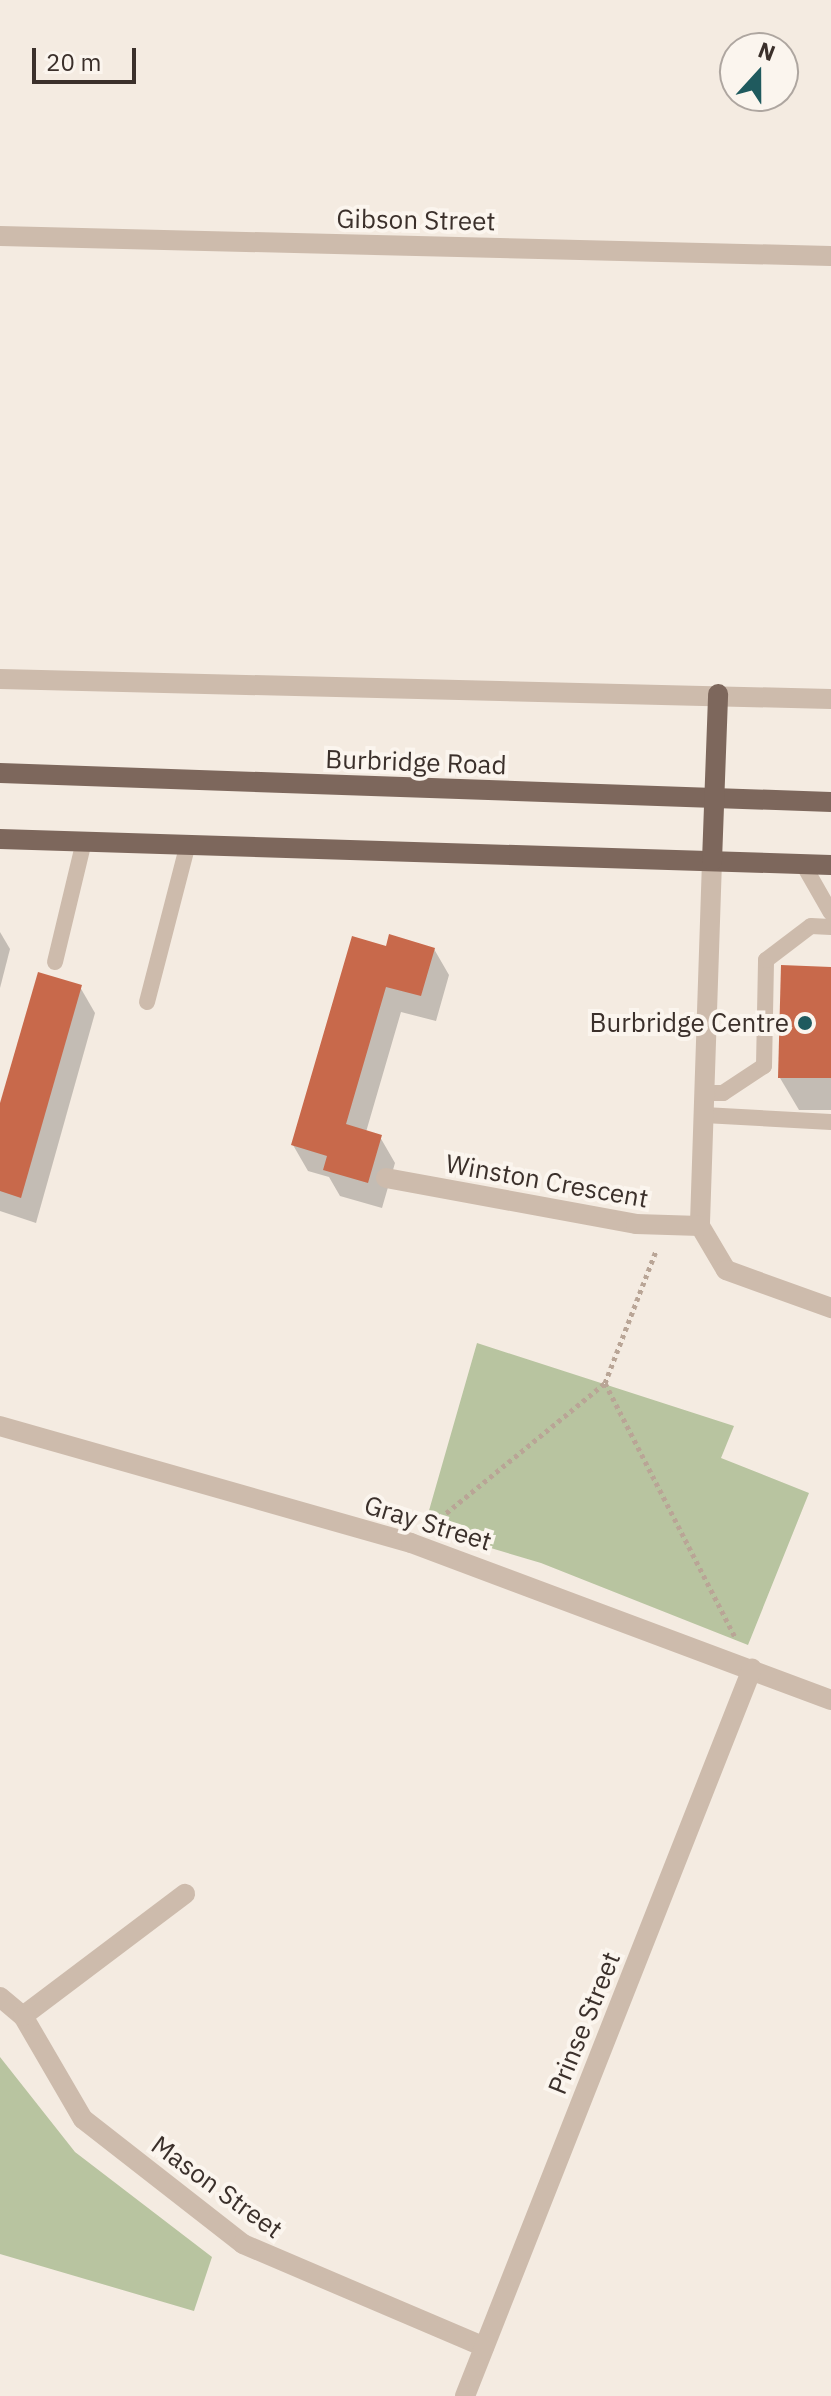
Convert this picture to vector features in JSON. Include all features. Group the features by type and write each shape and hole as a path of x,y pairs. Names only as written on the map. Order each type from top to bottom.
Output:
{"main road":[{"path":"712,861 718,694"},
{"name":"Burbridge Road","path":"0,773 831,802"},
{"path":"0,839 831,865"}],"street":[{"name":"Gibson Street","path":"0,236 831,256"},
{"path":"0,679 831,699"},
{"path":"712,861 700,1226 726,1270 831,1308"},
{"name":"Winston Crescent","path":"386,1178 665,1228 700,1226"},
{"name":"Gray Street","path":"0,1426 411,1543 831,1700"},
{"name":"Prinse Street","path":"465,2396 752,1669"},
{"path":"23,2016 185,1894"},
{"name":"Mason Street","path":"0,1997 23,2016 83,2119 243,2244 484,2347"}],"lane":[{"path":"55,962 84,841"},
{"path":"147,1002 188,844"},
{"path":"803,864 831,913"},
{"path":"704,1093 723,1093 764,1066 766,960 811,926 831,927"},
{"path":"704,1115 831,1122"}],"path":[{"path":"411,1543 605,1383 665,1228"},
{"path":"605,1383 737,1632 726,1659"}],"green space":[{"path":"477,1343 734,1426 721,1458 809,1493 748,1645 541,1563 424,1528"},
{"path":"0,2057 75,2152 212,2257 194,2311 0,2254"}],"building":[{"path":"389,934 435,948 421,996 386,987 346,1124 382,1135 368,1183 323,1170 327,1156 291,1145 352,936 386,946"},
{"name":"Burbridge Centre","path":"781,965 831,967 831,1078 778,1078"},
{"path":"38,972 82,985 21,1198 0,1191 0,1103"}],"place":[{"name":"Burbridge Centre","path":"805,1023"}]}
